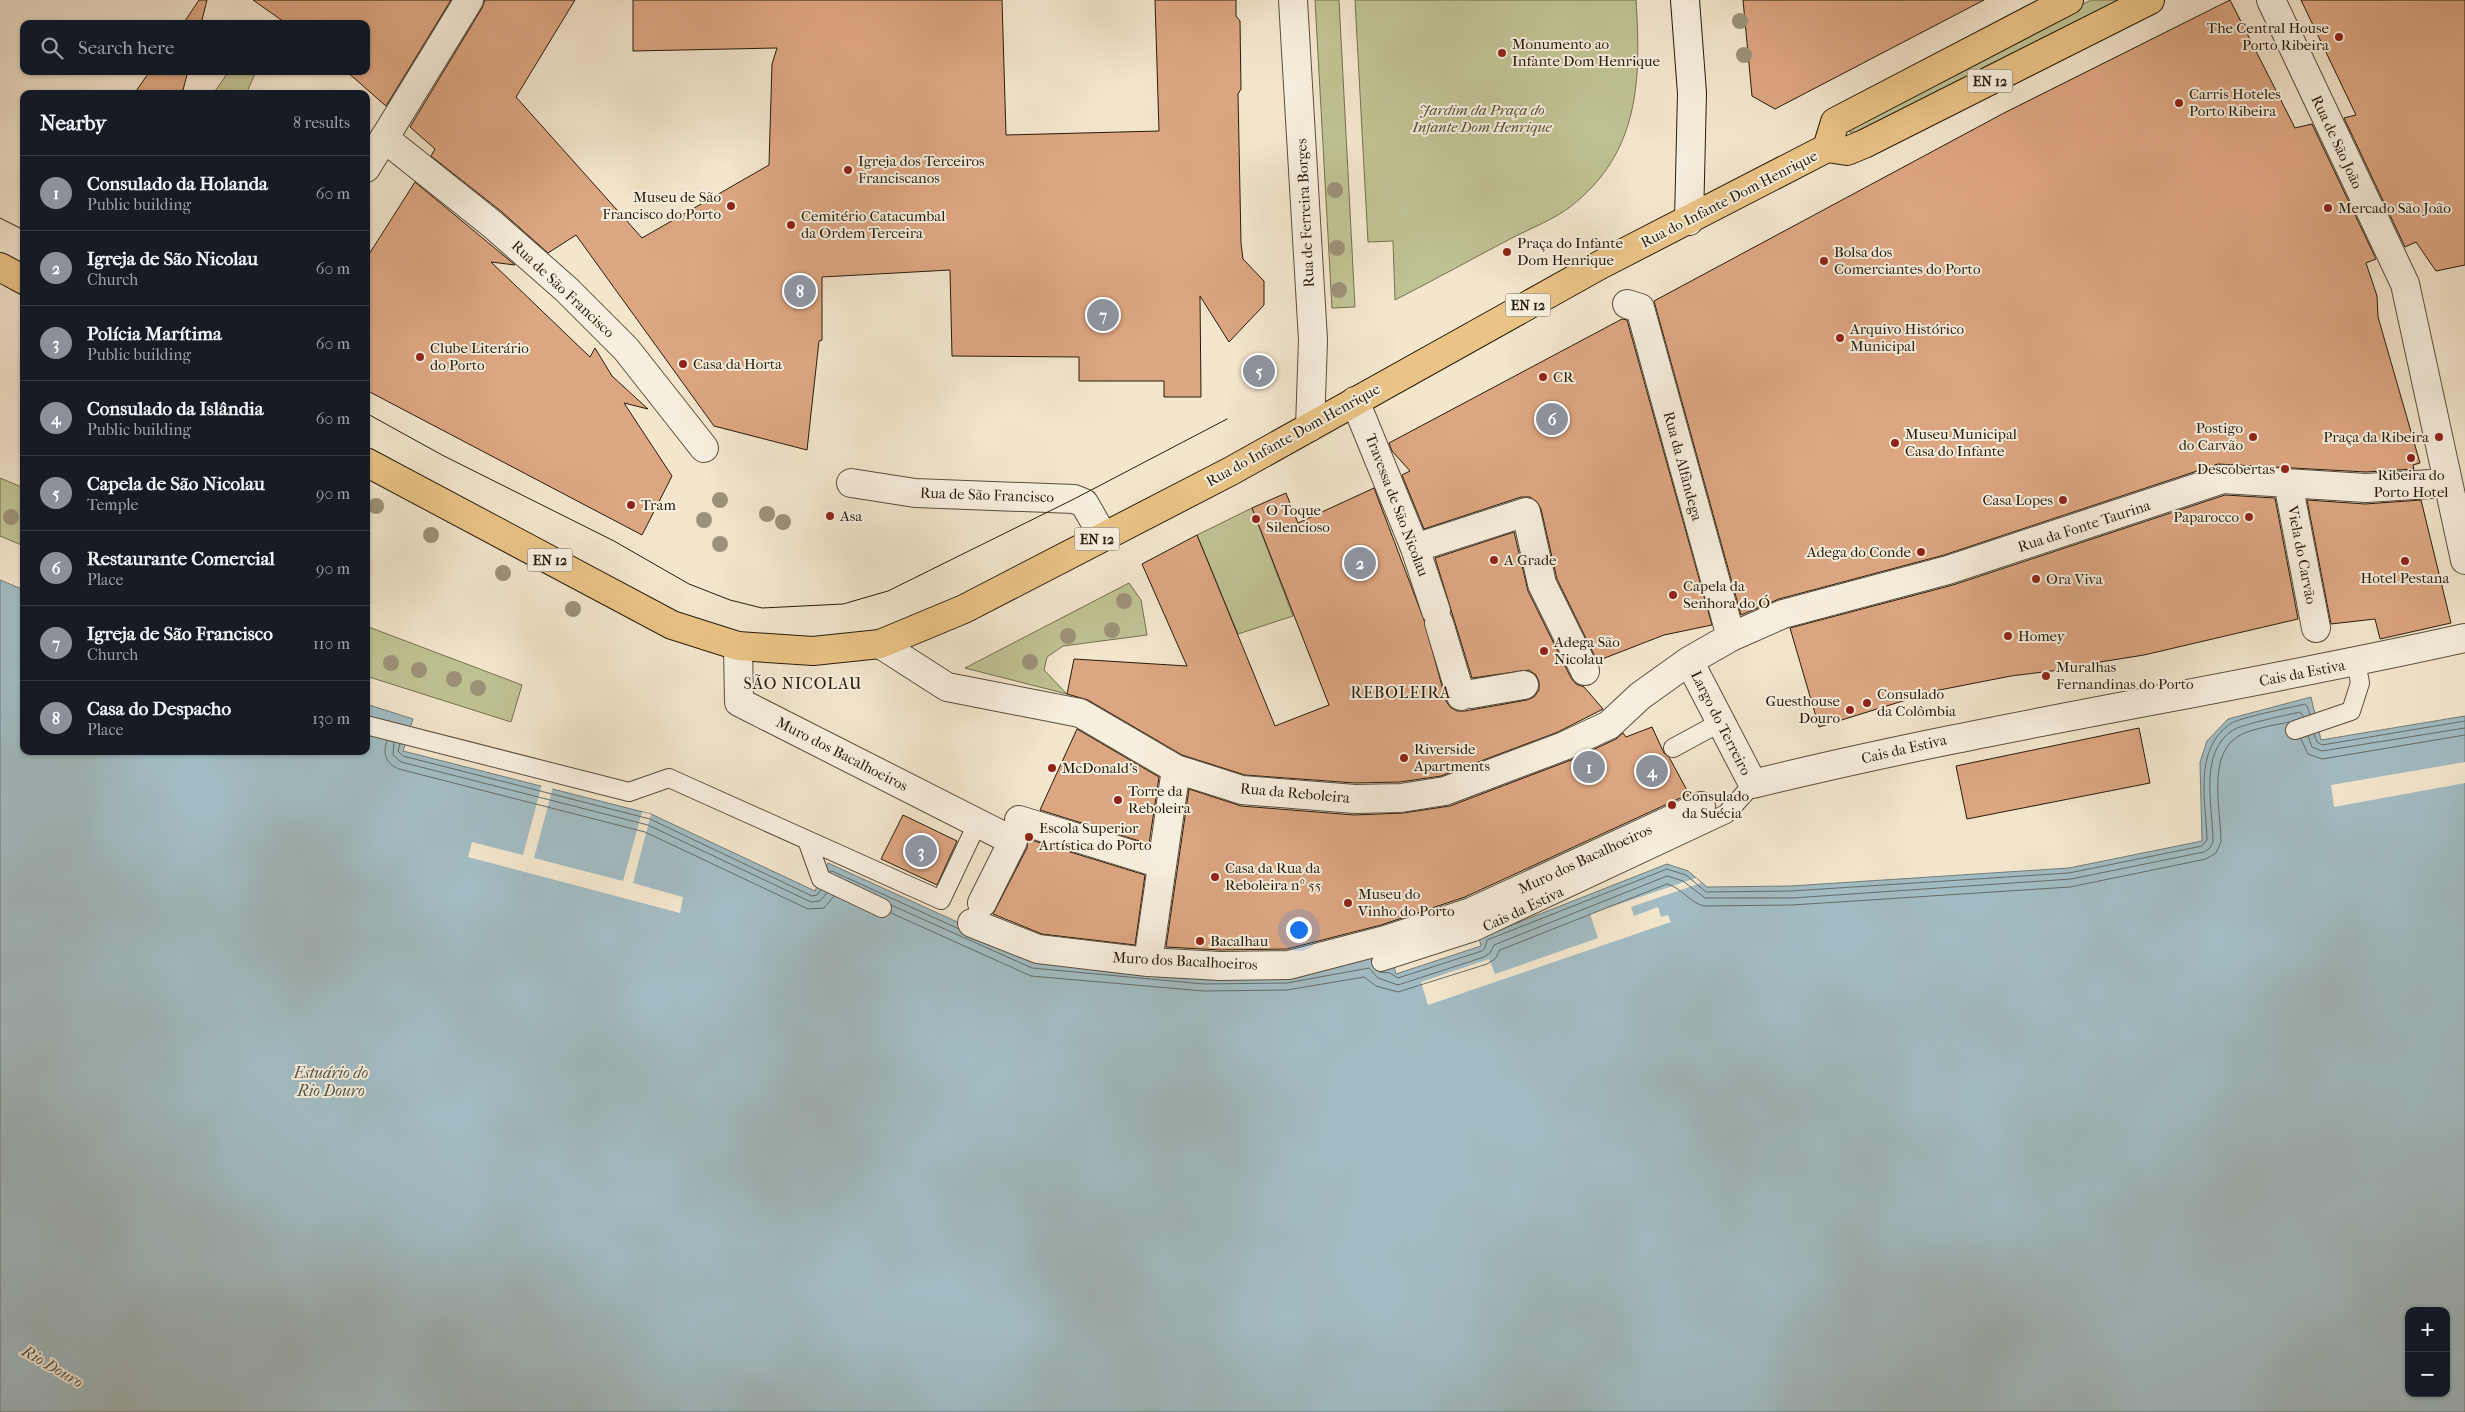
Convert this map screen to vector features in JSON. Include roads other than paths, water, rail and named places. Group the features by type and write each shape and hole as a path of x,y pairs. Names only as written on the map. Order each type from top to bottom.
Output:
{"main road":[{"name":"Rua do Infante Dom Henrique","path":"1827,148 1835,122 2069,0"},
{"name":"Rua do Infante Dom Henrique","path":"738,646 814,651 880,644 964,609 1231,471 1600,265 1827,148 1847,151 1864,144 2150,0"},
{"path":"0,267 20,278"},
{"name":"EN 12","path":"370,464 672,625 738,646"}],"street":[{"path":"370,164 393,144 469,0"},
{"name":"Rua de Ferreira Borges","path":"1293,0 1313,340 1310,427"},
{"path":"1685,0 1692,93 1688,221"},
{"name":"Rua de São João","path":"2271,0 2405,284 2447,483"},
{"name":"Rua de São Francisco","path":"393,144 424,150 556,259 559,268"},
{"name":"Rua de São Francisco","path":"393,144 492,224 573,296 626,349 704,448"},
{"name":"Rua da Alfândega","path":"1627,304 1640,308 1731,637"},
{"name":"Travessa de São Nicolau","path":"1355,401 1416,548 1437,617 1466,695 1529,684"},
{"name":"Rua da Fonte Taurina","path":"1731,637 1784,614 1948,570 2223,479 2366,488 2447,483"},
{"name":"Rua de São Francisco","path":"851,483 915,493 1074,499 1084,503 1103,536"},
{"name":"Viela do Carvão","path":"2288,483 2317,637"},
{"path":"2447,483 2465,560"},
{"path":"1416,548 1526,512 1542,584 1585,671"},
{"name":"Largo do Terreiro","path":"1608,725 1640,696 1689,661 1731,637"},
{"name":"Cais da Estiva","path":"1753,784 1984,731 2356,662 2465,638"},
{"name":"Rua da Reboleira","path":"880,644 947,687 1080,713 1176,769 1242,790 1355,799 1401,798 1445,791 1564,746 1608,725"},
{"name":"Muro dos Bacalhoeiros","path":"738,646 739,702 1013,841 977,913 1038,949 1148,962 1220,966 1289,965 1385,940 1471,912 1701,806"},
{"name":"Largo do Terreiro","path":"1689,661 1753,784"},
{"path":"1148,962 1176,769"},
{"path":"1019,820 1162,864"}],"lane":[{"path":"2295,730 2351,712 2360,683 2356,662"},
{"path":"1673,748 1721,722"},
{"path":"370,726 629,792 670,778 941,900 977,824"},
{"name":"Cais da Estiva","path":"1381,962 1474,932 1726,814 1753,784"},
{"path":"807,840 821,878 882,908"}],"water":[{"name":"Estuário do Rio Douro","path":"0,580 20,588 20,755 370,755 370,705 413,719 403,751 651,814 815,891 828,863 1034,957 1379,955 1394,966 1396,974 1481,946 1479,938 1667,864 1688,871 1707,887 1791,886 2069,868 2202,841 2200,762 2207,741 2228,719 2311,697 2321,740 2465,716 2465,1412 0,1412"}],"tram line":[{"path":"0,218 20,228"},
{"path":"370,415 442,455 614,541 689,584 730,600 762,608 843,604 888,591 1074,499 1227,419"}],"place":[{"name":"The Central House Porto Ribeira","path":"2339,37"},
{"name":"Monumento ao Infante Dom Henrique","path":"1502,53"},
{"name":"Carris Hoteles Porto Ribeira","path":"2179,103"},
{"name":"Igreja dos Terceiros Franciscanos","path":"848,170"},
{"name":"Museu de São Francisco do Porto","path":"731,206"},
{"name":"Mercado São João","path":"2328,208"},
{"name":"Cemitério Catacumbal da Ordem Terceira","path":"791,225"},
{"name":"Praça do Infante Dom Henrique","path":"1507,252"},
{"name":"Bolsa dos Comerciantes do Porto","path":"1824,261"},
{"name":"Casa do Despacho","path":"800,291"},
{"name":"Igreja de São Francisco","path":"1103,315"},
{"name":"Arquivo Histórico Municipal","path":"1840,338"},
{"name":"Clube Literário do Porto","path":"420,357"},
{"name":"Casa da Horta","path":"683,364"},
{"name":"Capela de São Nicolau","path":"1259,371"},
{"name":"CR","path":"1543,377"},
{"name":"Restaurante Comercial","path":"1552,419"},
{"name":"Postigo do Carvão","path":"2253,437"},
{"name":"Praça da Ribeira","path":"2439,437"},
{"name":"Museu Municipal Casa do Infante","path":"1895,443"},
{"name":"Ribeira do Porto Hotel","path":"2411,458"},
{"name":"Descobertas","path":"2285,469"},
{"name":"Casa Lopes","path":"2063,500"},
{"name":"Tram","path":"631,505"},
{"name":"Asa","path":"830,516"},
{"name":"Paparocco","path":"2249,517"},
{"name":"O Toque Silencioso","path":"1256,519"},
{"name":"Adega do Conde","path":"1921,552"},
{"name":"A Grade","path":"1494,560"},
{"name":"Hotel Pestana","path":"2405,561"},
{"name":"Igreja de São Nicolau","path":"1360,563"},
{"name":"Ora Viva","path":"2036,579"},
{"name":"Capela da Senhora do Ó","path":"1673,595"},
{"name":"Homey","path":"2008,636"},
{"name":"Adega São Nicolau","path":"1544,651"},
{"name":"Muralhas Fernandinas do Porto","path":"2046,676"},
{"name":"Consulado da Colômbia","path":"1867,703"},
{"name":"Guesthouse Douro","path":"1850,710"},
{"name":"Riverside Apartments","path":"1404,758"},
{"name":"Consulado da Holanda","path":"1589,767"},
{"name":"McDonald's","path":"1052,768"},
{"name":"Consulado da Islândia","path":"1652,771"},
{"name":"Torre da Reboleira","path":"1118,800"},
{"name":"Consulado da Suécia","path":"1672,805"},
{"name":"Escola Superior Artística do Porto","path":"1029,837"},
{"name":"Polícia Marítima","path":"921,851"},
{"name":"Casa da Rua da Reboleira nº 55","path":"1215,877"},
{"name":"Museu do Vinho do Porto","path":"1348,903"},
{"name":"Bacalhau","path":"1200,941"}],"district":[{"name":"SÃO NICOLAU","path":"803,683"},
{"name":"REBOLEIRA","path":"1401,692"}],"park label":[{"name":"Jardim da Praça do Infante Dom Henrique","path":"1482,118"}],"water label":[{"name":"Rio Douro","path":"53,1366"}]}
